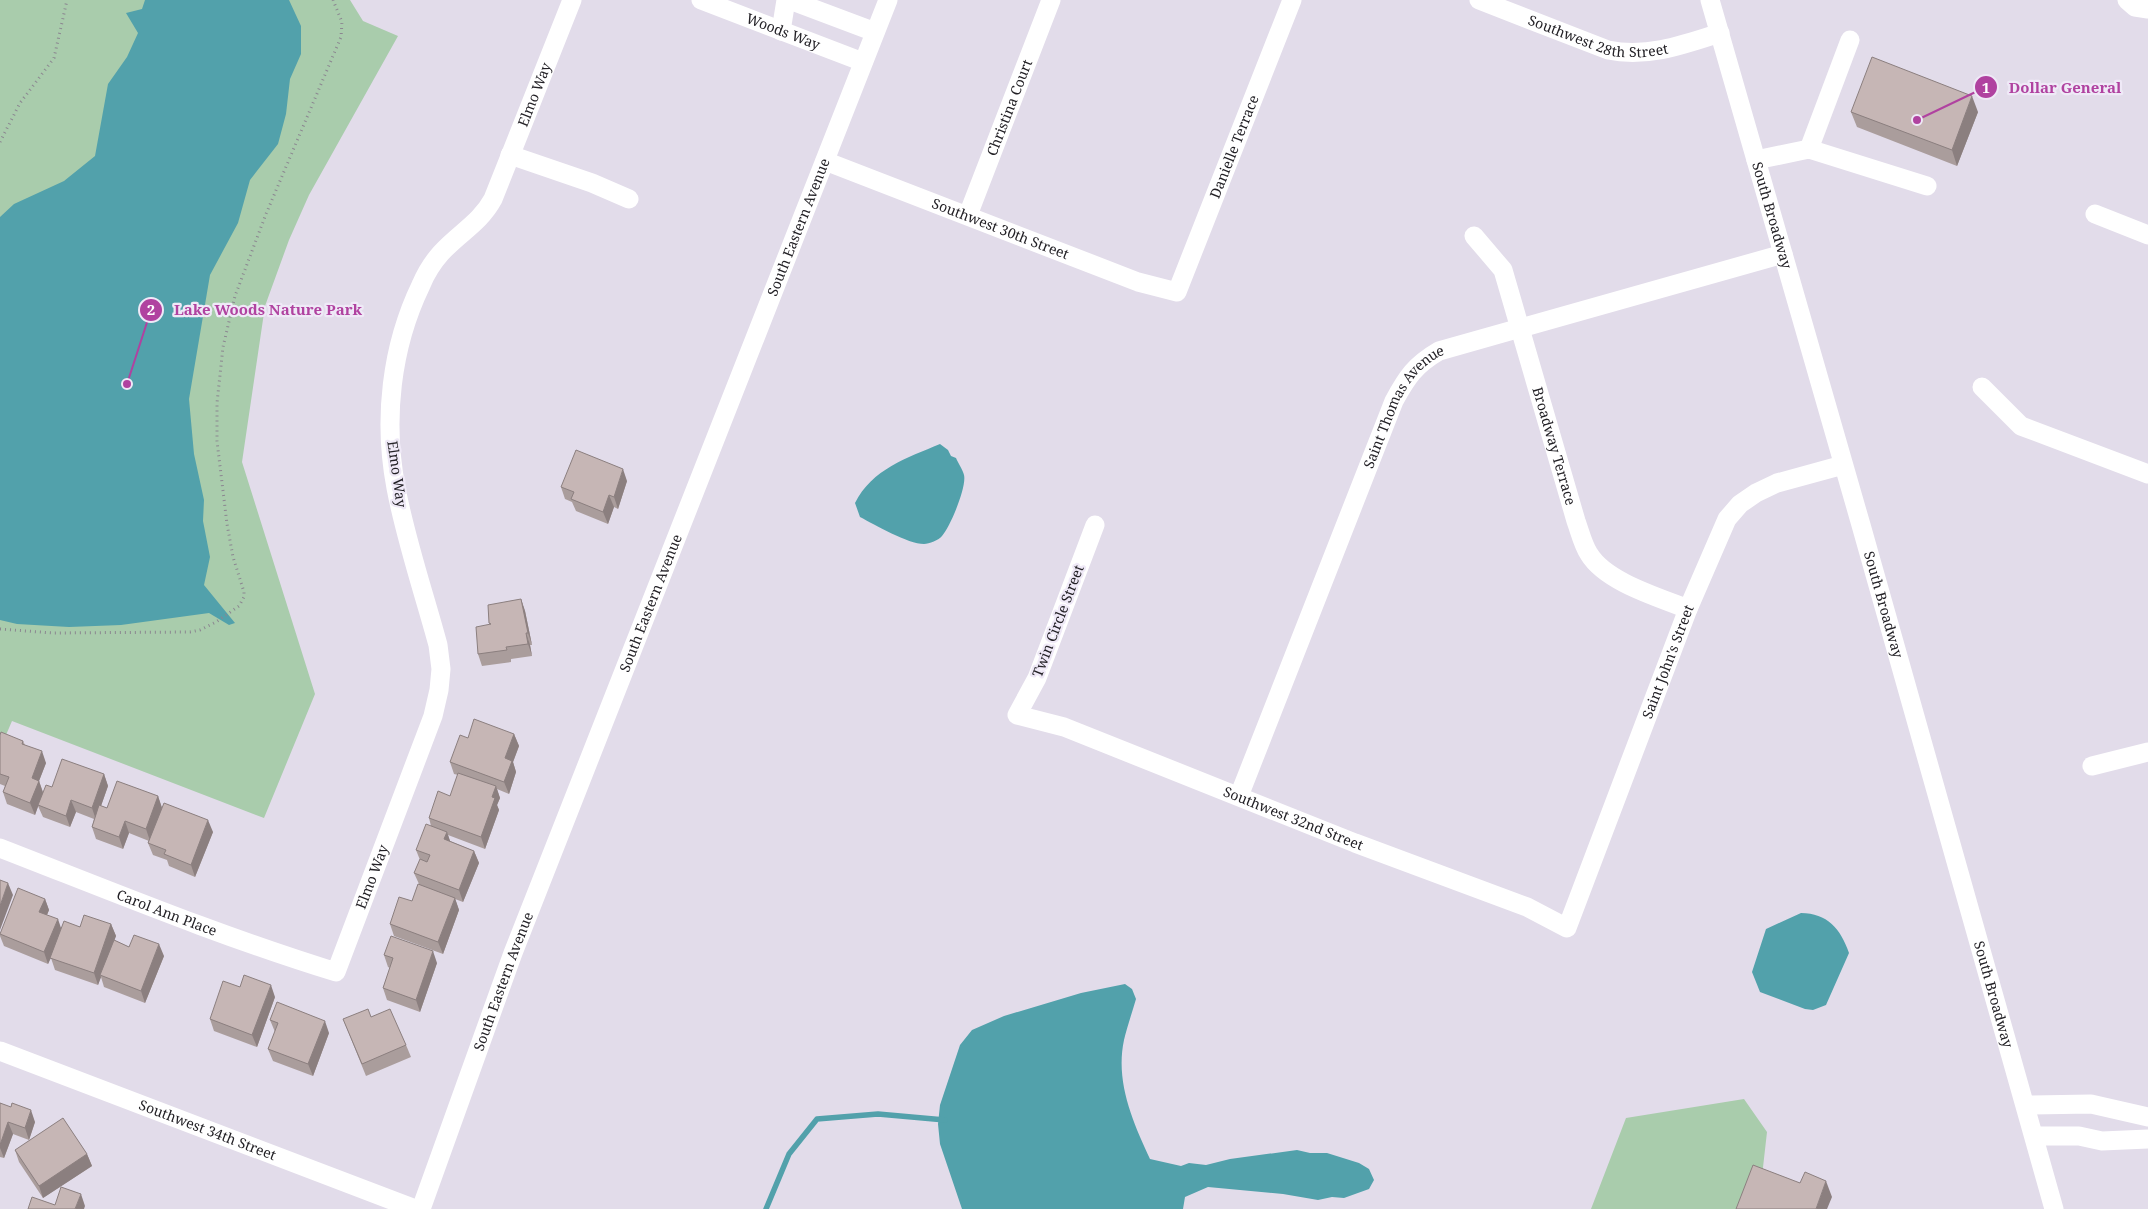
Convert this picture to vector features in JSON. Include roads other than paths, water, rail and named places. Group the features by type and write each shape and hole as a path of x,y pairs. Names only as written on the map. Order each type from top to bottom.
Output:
{"street":[{"name":"Elmo Way","path":"336,972 428,731 439,690 441,669 438,645 396,487 391,447 390,402 394,369 408,318 421,285 434,262 442,252 485,214 572,0"},
{"name":"Woods Way","path":"701,0 863,62"},
{"path":"780,31 786,0"},
{"path":"790,0 875,32"},
{"name":"South Eastern Avenue","path":"421,1209 516,943 888,0"},
{"name":"Christina Court","path":"968,215 1051,0"},
{"name":"Danielle Terrace","path":"1177,292 1292,0"},
{"name":"Southwest 28th Street","path":"1480,0 1608,50 1626,54 1642,54 1720,33"},
{"name":"South Broadway","path":"1710,0 2035,1136 2054,1209"},
{"path":"2128,0 2135,7 2148,9"},
{"path":"1809,149 1850,40"},
{"path":"1756,160 1809,149 1927,186"},
{"path":"510,155 629,199"},
{"name":"Southwest 30th Street","path":"825,161 1138,282 1177,292"},
{"path":"2095,214 2148,235"},
{"name":"Broadway Terrace","path":"1474,236 1503,270 1576,521 1589,554 1600,567 1633,587 1688,609"},
{"name":"Saint Thomas Avenue","path":"1239,796 1394,401 1413,370 1424,360 1439,351 1783,254"},
{"path":"1982,387 2021,426 2148,474"},
{"name":"Saint John's Street","path":"1566,928 1688,609 1727,519 1740,504 1756,493 1778,484 1843,465"},
{"name":"Twin Circle Street","path":"1017,715 1037,678 1095,526"},
{"name":"Southwest 32nd Street","path":"1017,715 1064,727 1527,907 1566,928"},
{"path":"2092,766 2148,752"},
{"name":"Carol Ann Place","path":"0,848 247,942 336,972"},
{"name":"Southwest 34th Street","path":"0,1051 415,1209"},
{"path":"2026,1105 2091,1104 2148,1117"},
{"path":"2035,1136 2079,1136 2102,1141 2148,1139"}],"water":[{"path":"145,0 289,0 301,26 301,54 290,79 286,114 278,144 250,180 238,223 210,275 189,399 194,454 204,500 203,521 210,557 204,585 235,623 229,625 209,613 121,625 69,627 17,624 0,620 0,217 14,204 64,181 95,156 108,84 127,57 138,33 126,13 142,9"},
{"path":"940,444 948,450 951,456 956,458 963,473 964,481 953,516 941,537 929,543 917,543 892,534 860,517 855,503 871,481 903,460"},
{"path":"1801,913 1818,916 1832,924 1842,937 1849,953 1826,1005 1813,1010 1805,1009 1760,992 1752,972 1766,929"},
{"path":"1125,984 1132,989 1136,999 1124,1040 1122,1071 1124,1086 1132,1116 1150,1159 1181,1166 1189,1163 1206,1165 1230,1159 1297,1150 1310,1153 1327,1153 1359,1163 1369,1169 1374,1180 1369,1189 1344,1198 1332,1197 1318,1200 1283,1194 1208,1187 1185,1197 1183,1209 962,1209 940,1144 938,1124 940,1105 960,1045 972,1030 1004,1016 1081,993"}],"waterway":[{"path":"766,1209 789,1154 817,1119 878,1114 945,1120"}],"place":[{"name":"Dollar General","path":"1917,120"},
{"name":"Lake Woods Nature Park","path":"127,384"}]}
